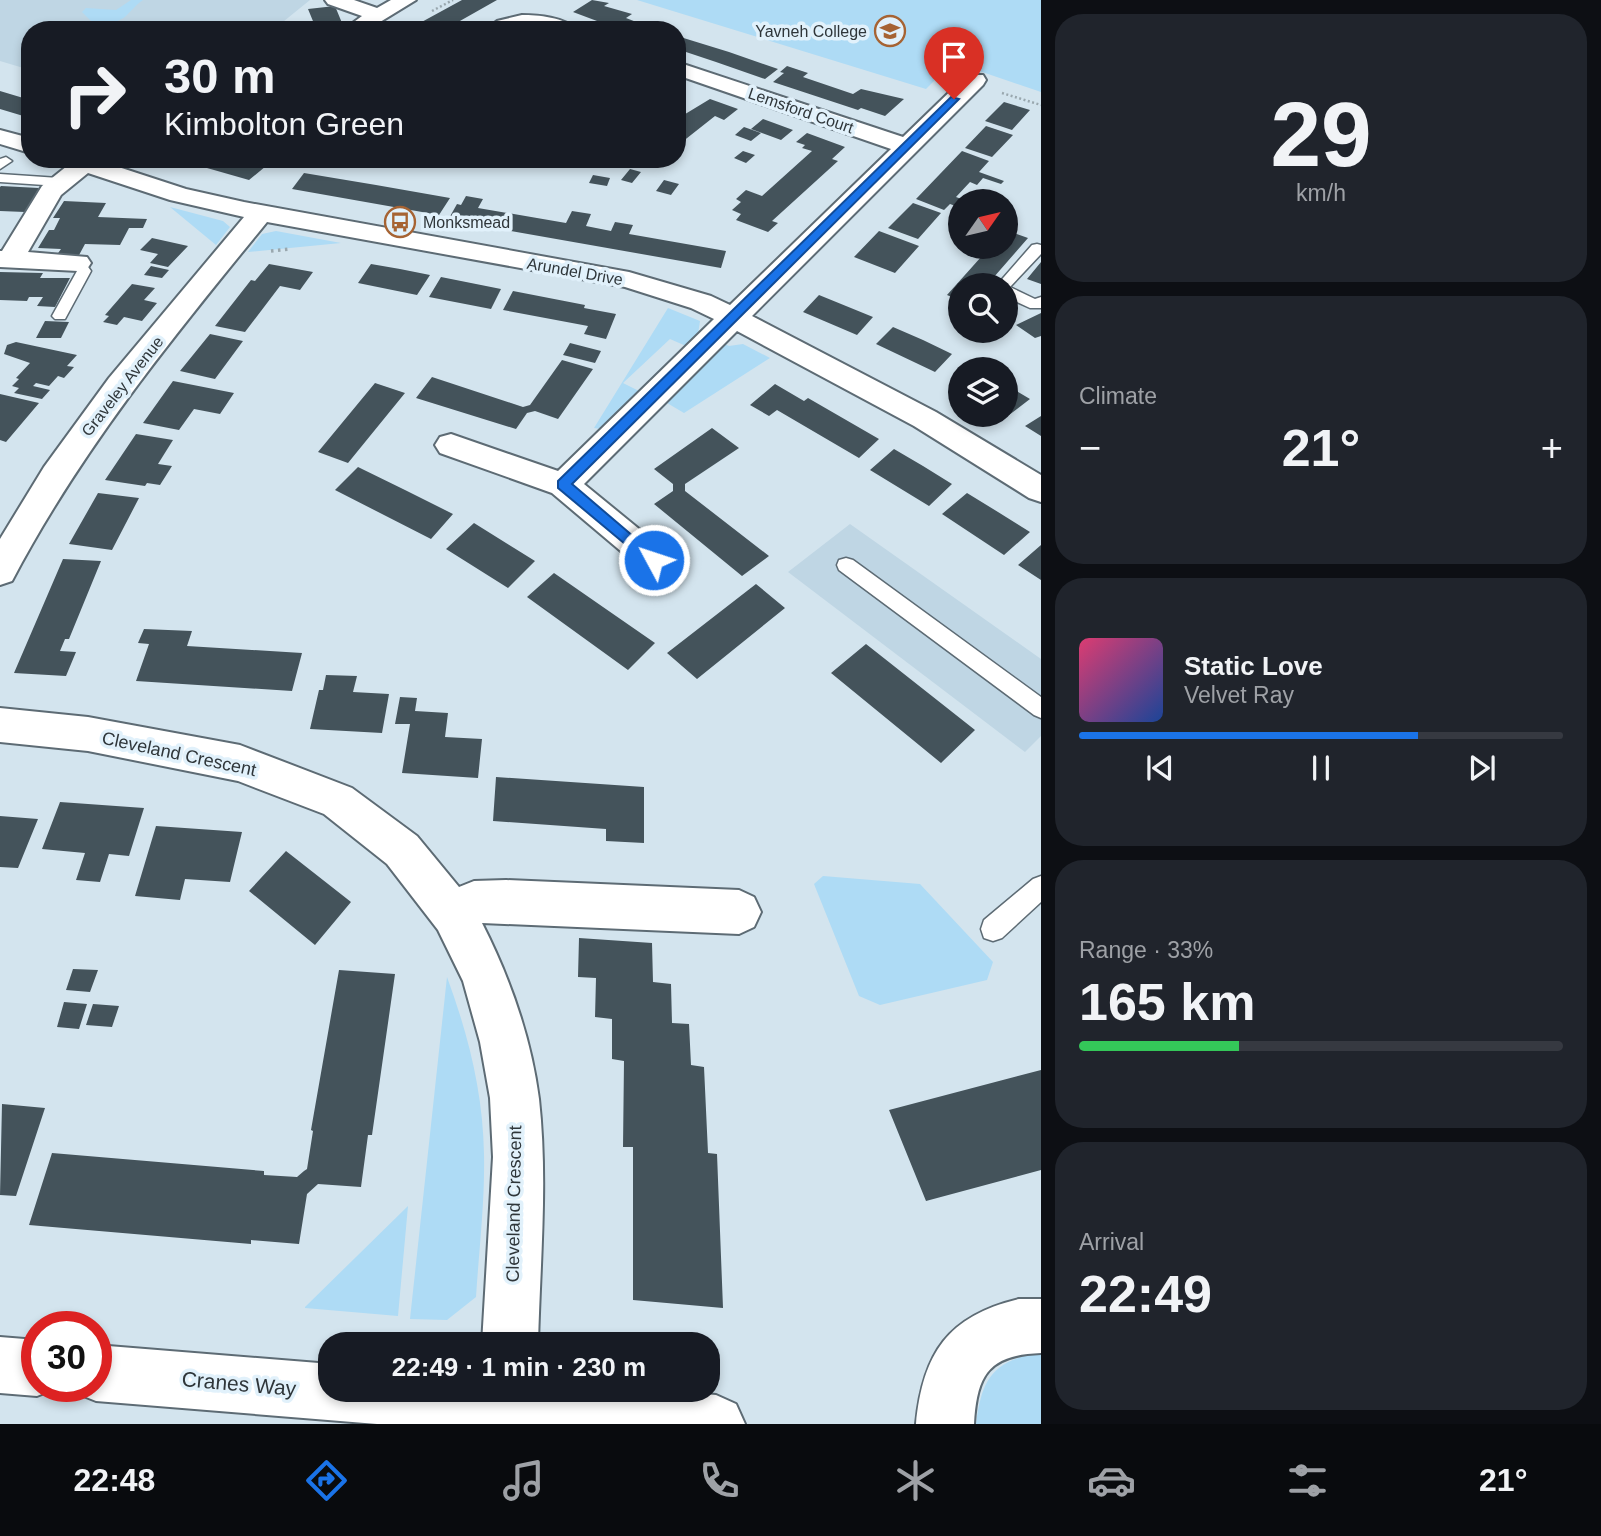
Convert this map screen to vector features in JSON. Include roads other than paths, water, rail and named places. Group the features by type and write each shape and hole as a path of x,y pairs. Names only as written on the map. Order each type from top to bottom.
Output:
{"street":[{"path":"335,0 378,15"},
{"path":"367,21 406,0"},
{"path":"523,10 540,21"},
{"name":"Lemsford Court","path":"686,77 906,146"},
{"path":"563,485 972,82"},
{"path":"0,137 21,143"},
{"path":"6,259 51,191 71,169"},
{"name":"Arundel Drive","path":"71,169 261,213 629,281 702,302 925,419 1041,490"},
{"name":"Graveley Avenue","path":"0,571 59,471 110,397 261,213"},
{"path":"6,259 78,263"},
{"path":"451,446 563,485 654,560"},
{"name":"Cleveland Crescent","path":"0,725 88,734 240,763 338,801 402,850 454,915 484,975 504,1042 514,1098 518,1157 511,1332"},
{"path":"454,915 474,902 506,901 739,912"},
{"path":"945,1424 946,1403 958,1367 979,1341 1007,1327 1041,1326"},
{"path":"0,1365 21,1367"},
{"name":"Cranes Way","path":"112,1374 716,1424"}],"lane":[{"path":"0,178 71,169"},
{"path":"1015,273 1037,248 1041,250"},
{"path":"60,316 84,271 78,263"},
{"path":"1018,297 1035,305 1041,302"},
{"path":"846,565 1041,709"},
{"path":"993,929 1041,887"}],"place":[{"name":"Yavneh College","path":"890,31"},
{"name":"Monksmead","path":"400,222"}]}
